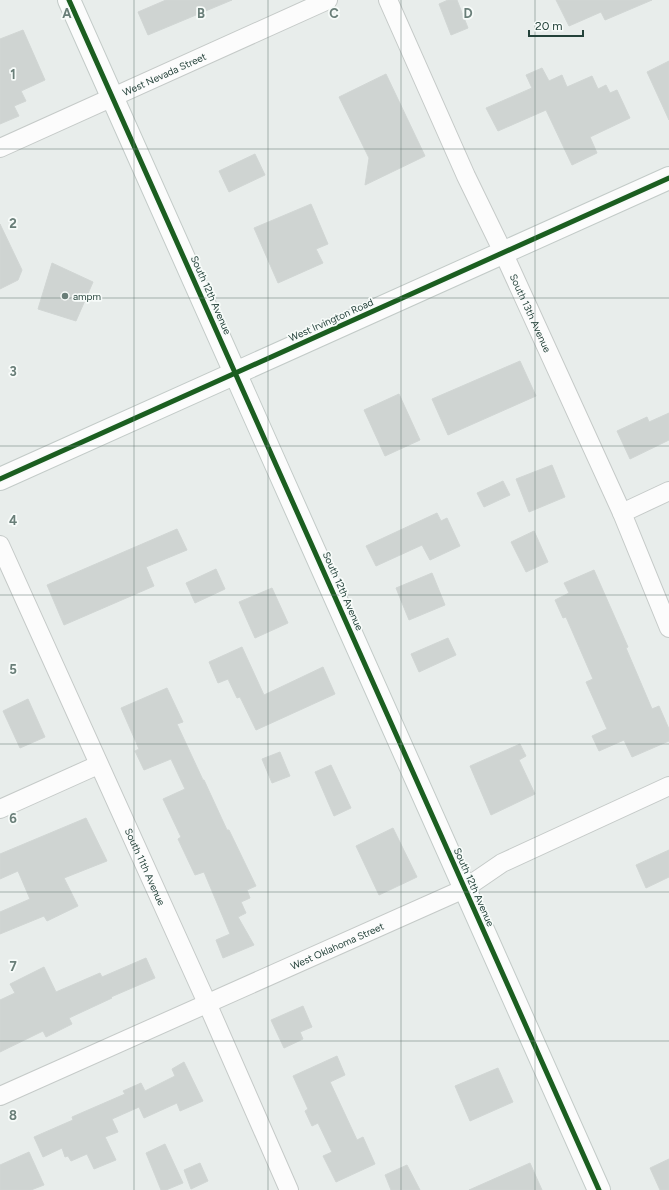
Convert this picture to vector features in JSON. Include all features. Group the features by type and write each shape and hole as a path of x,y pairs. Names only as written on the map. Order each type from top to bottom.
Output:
{"main road":[{"name":"South 12th Avenue","path":"69,0 599,1190"},
{"name":"West Irvington Road","path":"0,479 669,178"}],"street":[{"name":"West Nevada Street","path":"0,148 328,0"},
{"name":"South 13th Avenue","path":"388,0 463,169 503,252 622,512 669,628"},
{"path":"622,512 669,491"},
{"name":"South 11th Avenue","path":"0,545 207,1003 289,1190"},
{"path":"0,809 98,764"},
{"name":"West Oklahoma Street","path":"0,1096 464,889 502,863 669,786"}],"building":[{"path":"166,0 232,0 148,35 138,12"},
{"path":"448,0 457,0 468,28 451,35 439,4"},
{"path":"556,0 652,0 605,20 601,12 569,26"},
{"path":"23,30 45,80 21,91 26,101 14,106 19,116 0,124 0,39"},
{"path":"669,61 669,120 647,72"},
{"path":"542,68 549,81 562,75 567,87 592,76 598,89 606,85 610,93 617,90 630,118 590,137 597,153 572,165 546,110 498,131 486,108 532,88 526,75"},
{"path":"386,74 425,156 365,185 369,158 339,97"},
{"path":"255,154 265,175 229,192 219,171"},
{"path":"311,204 328,244 316,249 323,263 278,283 254,228"},
{"path":"0,224 22,270 18,280 0,289"},
{"name":"ampm","path":"52,263 93,282 76,321 38,309"},
{"path":"520,361 536,396 448,435 432,399"},
{"path":"399,394 420,440 385,456 364,410"},
{"path":"669,413 669,440 630,459 617,431 647,417 649,422"},
{"path":"552,465 565,497 529,512 516,479"},
{"path":"503,481 510,495 484,507 477,493"},
{"path":"437,513 441,521 447,518 460,546 430,560 422,545 376,566 366,546"},
{"path":"177,529 187,550 146,567 154,586 64,625 47,585"},
{"path":"534,531 548,562 526,572 511,542"},
{"path":"216,569 225,589 195,603 186,583"},
{"path":"594,570 628,647 626,648 652,709 659,706 669,729 669,741 632,757 624,740 599,751 592,736 607,729 586,682 593,679 566,617 563,618 555,600 569,593 564,583"},
{"path":"432,573 445,605 409,620 396,588"},
{"path":"272,588 288,623 255,638 239,602"},
{"path":"448,638 456,655 419,672 411,654"},
{"path":"242,647 264,695 323,667 335,694 256,730 240,697 237,698 228,679 218,683 209,662"},
{"path":"167,688 183,722 177,724 227,830 229,830 256,886 247,890 250,898 241,902 246,913 238,917 254,945 223,958 216,940 230,934 204,872 195,875 178,839 181,837 163,799 185,789 171,759 144,770 135,751 139,749 121,708"},
{"path":"28,699 45,737 20,748 3,711"},
{"path":"520,744 526,756 519,760 535,794 491,815 470,766"},
{"path":"280,752 290,776 272,783 262,759"},
{"path":"331,765 351,808 334,816 315,772"},
{"path":"86,818 107,861 64,878 78,906 47,921 44,916 0,934 0,912 30,899 18,871 0,879 0,854"},
{"path":"393,828 417,877 379,895 356,846"},
{"path":"669,850 669,877 646,888 636,865"},
{"path":"146,958 155,978 111,997 112,998 69,1018 72,1024 46,1037 43,1031 0,1052 0,1000 15,993 10,984 44,967 56,992 100,973 102,977"},
{"path":"303,1006 312,1027 300,1032 303,1039 284,1048 271,1020"},
{"path":"337,1056 345,1075 330,1082 357,1140 363,1137 375,1164 336,1182 323,1156 332,1152 318,1123 312,1126 305,1111 308,1109 293,1076"},
{"path":"184,1062 203,1101 180,1111 177,1103 144,1118 139,1107 112,1119 118,1132 105,1137 116,1160 94,1169 87,1154 71,1161 68,1156 65,1157 62,1148 43,1157 34,1137 73,1120 72,1117 125,1094 123,1091 141,1083 145,1091 175,1076 172,1069"},
{"path":"498,1068 513,1102 470,1121 455,1086"},
{"path":"165,1144 183,1183 166,1190 161,1190 146,1153"},
{"path":"29,1152 44,1185 31,1190 0,1190 0,1165"},
{"path":"669,1159 669,1190 660,1190 650,1168"},
{"path":"200,1163 208,1181 191,1189 184,1170"},
{"path":"530,1163 542,1190 469,1190"},
{"path":"407,1165 420,1190 391,1190 385,1175"}],"cycle path":[{"path":"69,0 599,1190"},
{"path":"0,479 669,178"}],"place":[{"name":"ampm","path":"65,296"}]}
